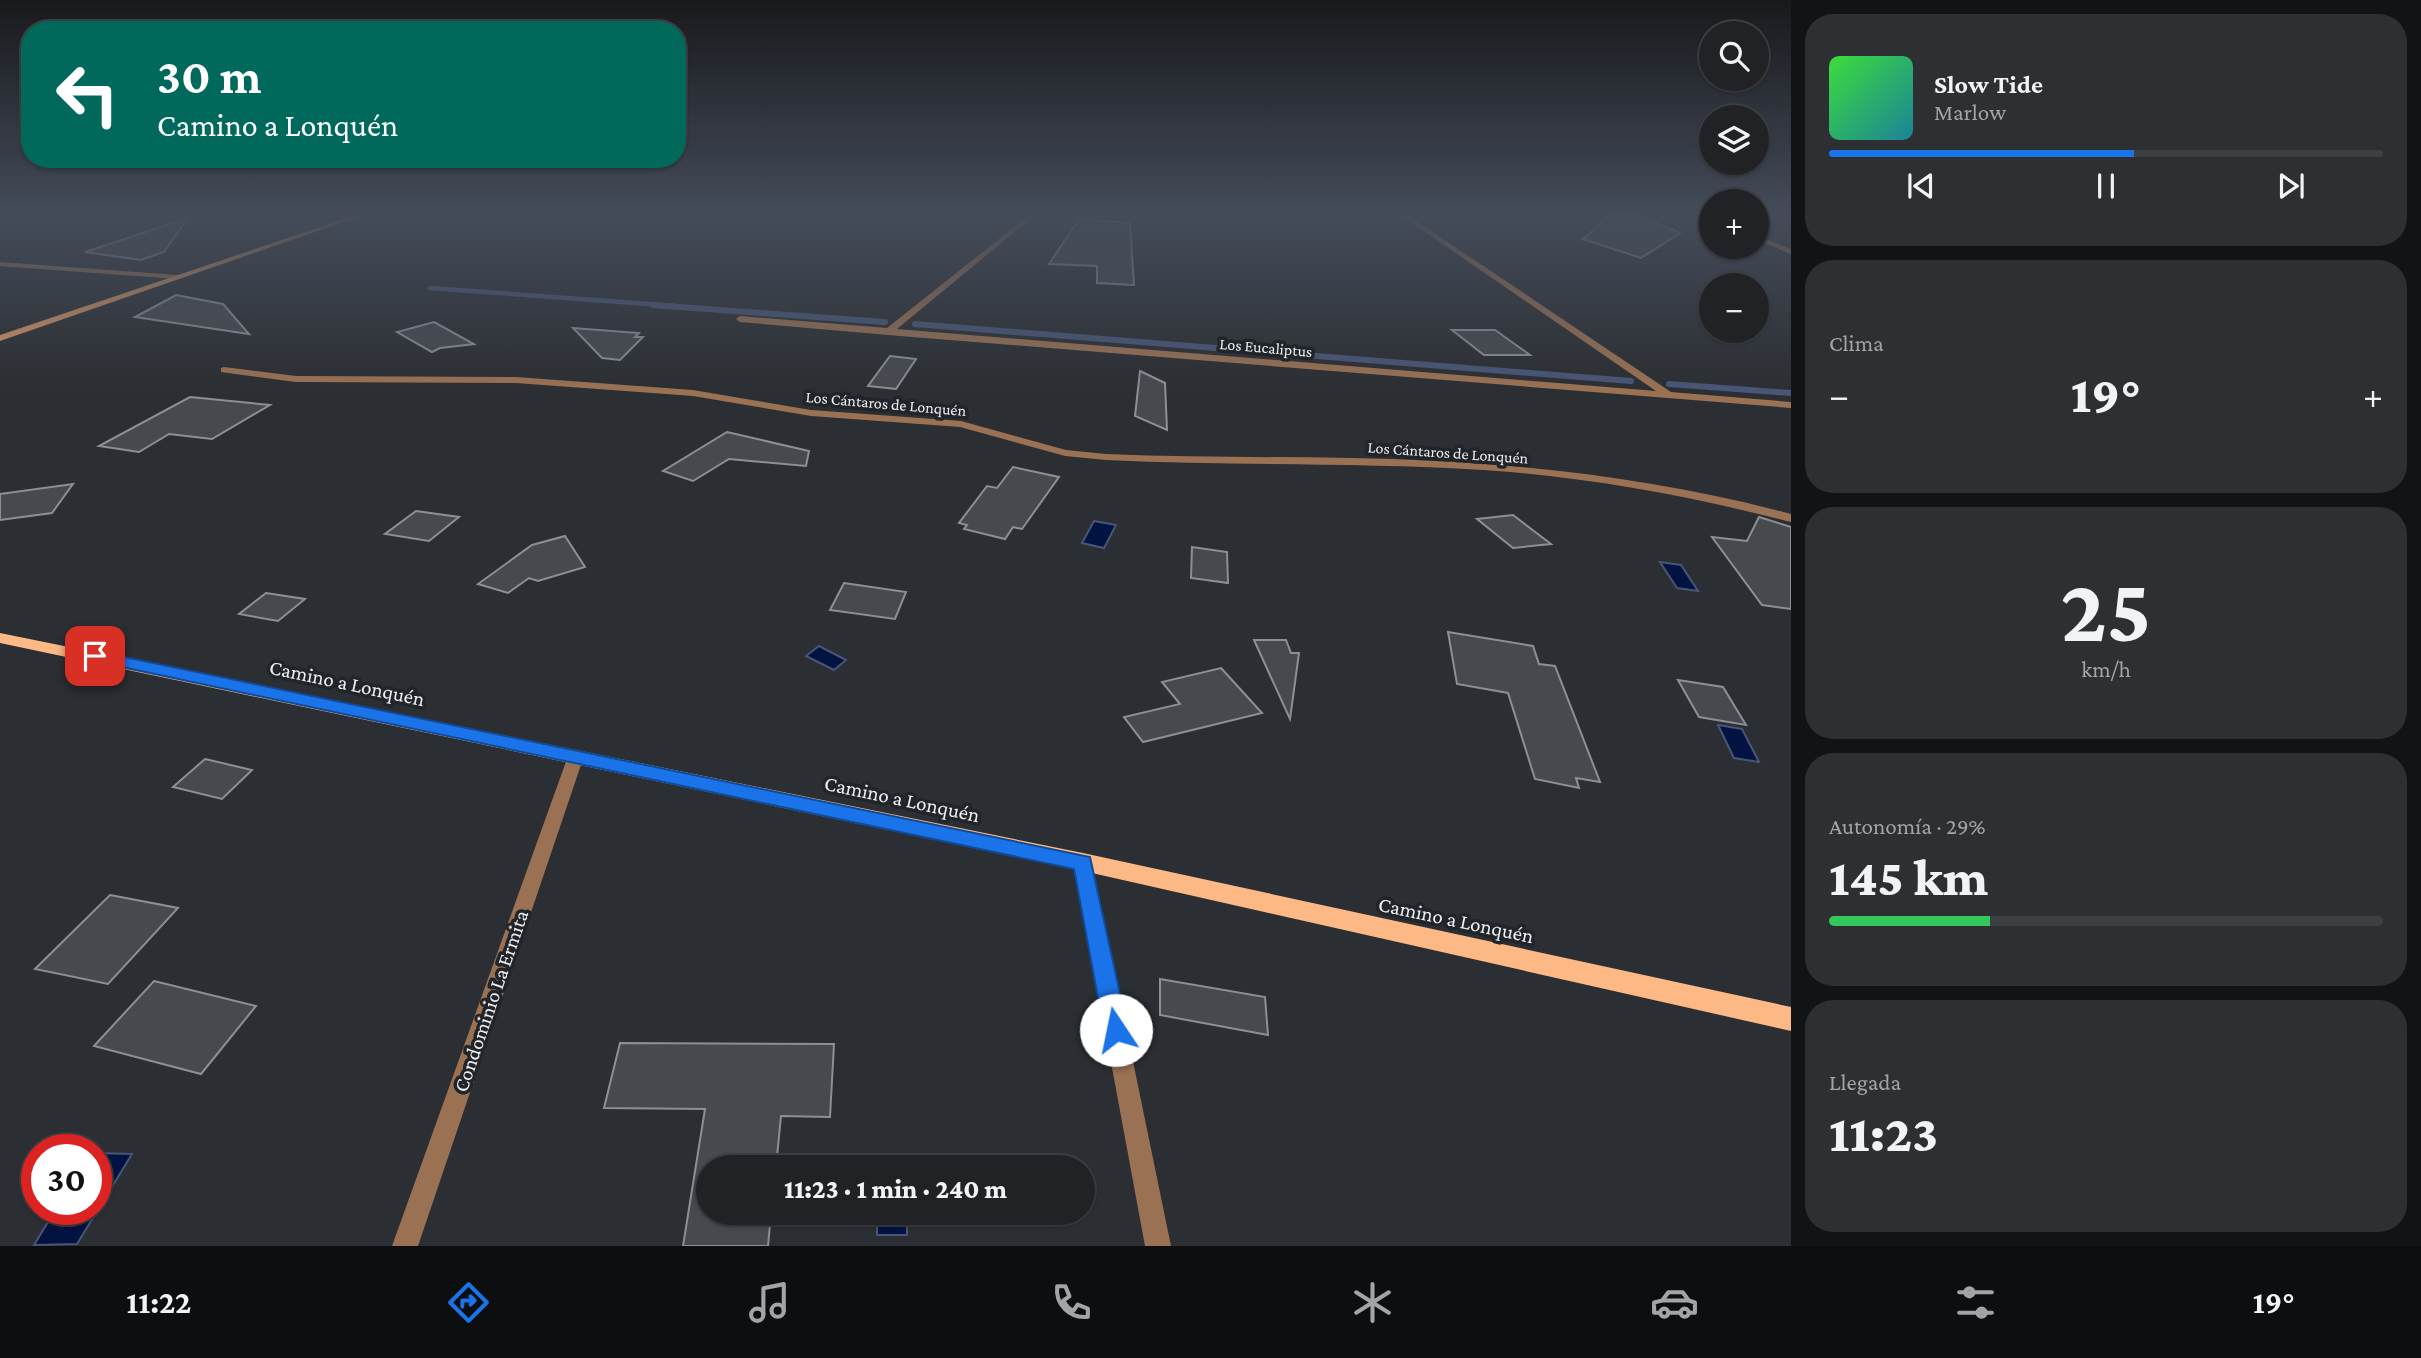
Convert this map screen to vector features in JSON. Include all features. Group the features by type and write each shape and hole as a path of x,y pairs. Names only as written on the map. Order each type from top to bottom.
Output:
{"main road":[{"path":"0,338 188,274"},
{"name":"Camino a Lonquén","path":"0,639 1083,862 1791,1019"}],"street":[{"path":"128,274 177,278"},
{"path":"888,332 959,274"},
{"path":"1490,274 1669,396"},
{"name":"Los Eucaliptus","path":"740,319 1791,405"},
{"name":"Los Cántaros de Lonquén","path":"224,370 296,379 516,380 693,393 811,413 961,424 1065,453 1106,457 1380,462 1477,467 1693,493 1791,517"},
{"name":"Condominio La Ermita","path":"405,1246 576,756"},
{"path":"1083,862 1158,1246"}],"water":[{"path":"1094,521 1116,525 1104,548 1082,543"},
{"path":"1660,562 1681,565 1698,591 1677,588"},
{"path":"819,646 846,660 834,670 806,656"},
{"path":"1718,725 1742,729 1759,762 1734,758"},
{"path":"112,1153 132,1154 112,1187"},
{"path":"46,1225 89,1225 77,1244 34,1245"},
{"path":"877,1225 907,1225 907,1235 877,1235"}],"building":[{"path":"1097,274 1133,274 1134,285 1097,283"},
{"path":"176,295 223,304 249,334 135,317"},
{"path":"434,322 474,344 440,348 432,352 397,332"},
{"path":"573,328 639,333 635,337 643,337 620,360 602,358"},
{"path":"1452,330 1495,330 1530,355 1484,355"},
{"path":"890,356 916,359 896,389 868,386"},
{"path":"1140,371 1165,383 1167,430 1135,416"},
{"path":"190,397 270,405 212,439 169,434 139,452 99,446"},
{"path":"727,432 809,451 806,466 729,459 693,481 663,471"},
{"path":"1013,467 1059,477 1022,529 1013,527 1005,539 964,529 967,525 959,523 987,486 997,488"},
{"path":"73,484 52,513 0,520 0,494"},
{"path":"416,511 459,517 429,541 385,534"},
{"path":"1513,515 1551,544 1513,548 1477,519"},
{"path":"1759,517 1791,527 1791,609 1762,605 1712,537 1747,541"},
{"path":"565,536 585,567 538,581 529,578 508,593 478,584 532,545"},
{"path":"1192,547 1227,552 1228,583 1191,578"},
{"path":"844,583 906,592 895,619 830,610"},
{"path":"266,593 305,599 278,621 239,614"},
{"path":"1448,632 1533,646 1539,664 1555,666 1600,782 1576,778 1579,788 1535,779 1508,693 1457,684"},
{"path":"1254,640 1286,640 1291,653 1299,653 1290,719"},
{"path":"1221,668 1262,713 1143,742 1124,717 1180,704 1162,682"},
{"path":"1678,680 1723,687 1746,725 1699,717"},
{"path":"205,759 252,770 222,799 173,787"},
{"path":"110,895 178,908 108,984 35,969"},
{"path":"1160,979 1265,997 1268,1035 1160,1015"},
{"path":"154,981 256,1006 201,1074 94,1046"},
{"path":"620,1043 834,1044 830,1117 781,1116 777,1155 698,1155 705,1109 604,1108"},
{"path":"696,1165 696,1225 770,1225 768,1246 683,1246"}],"waterway":[{"path":"430,288 676,306"},
{"path":"653,305 885,322"},
{"path":"915,324 1631,381"},
{"path":"1669,384 1791,393"}],"route":[{"path":"95,656 1083,862 1116,1030"}]}
